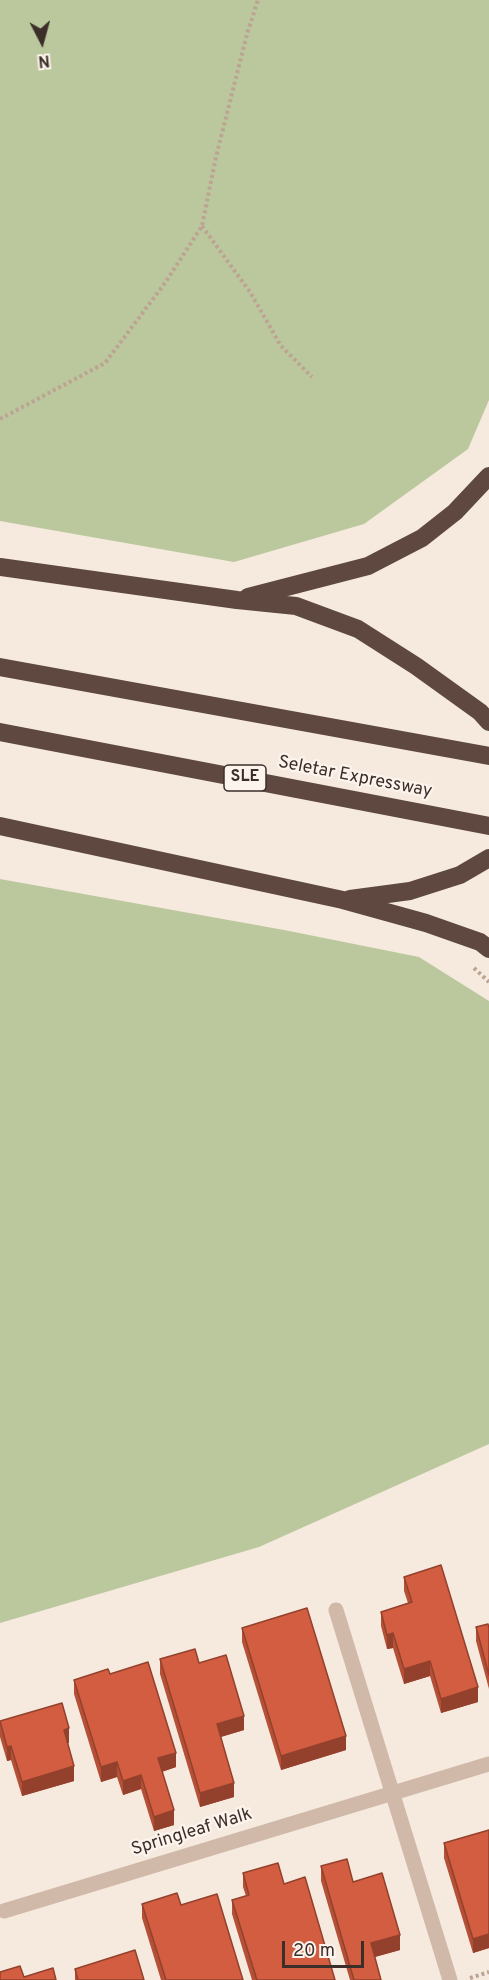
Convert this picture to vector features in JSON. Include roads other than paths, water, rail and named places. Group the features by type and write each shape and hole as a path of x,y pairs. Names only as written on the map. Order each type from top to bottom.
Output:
{"highway":[{"path":"237,600 368,566 422,538 455,512 489,476"},
{"path":"0,567 296,606 358,629 416,666 480,712 489,722"},
{"path":"0,667 489,756"},
{"name":"Seletar Expressway","path":"0,732 489,826"},
{"path":"0,826 343,900 426,923 480,942 489,949"},
{"path":"343,900 410,891 460,875 489,858"}],"street":[{"path":"336,1610 450,1980"},
{"name":"Springleaf Walk","path":"4,1911 489,1764"}]}
